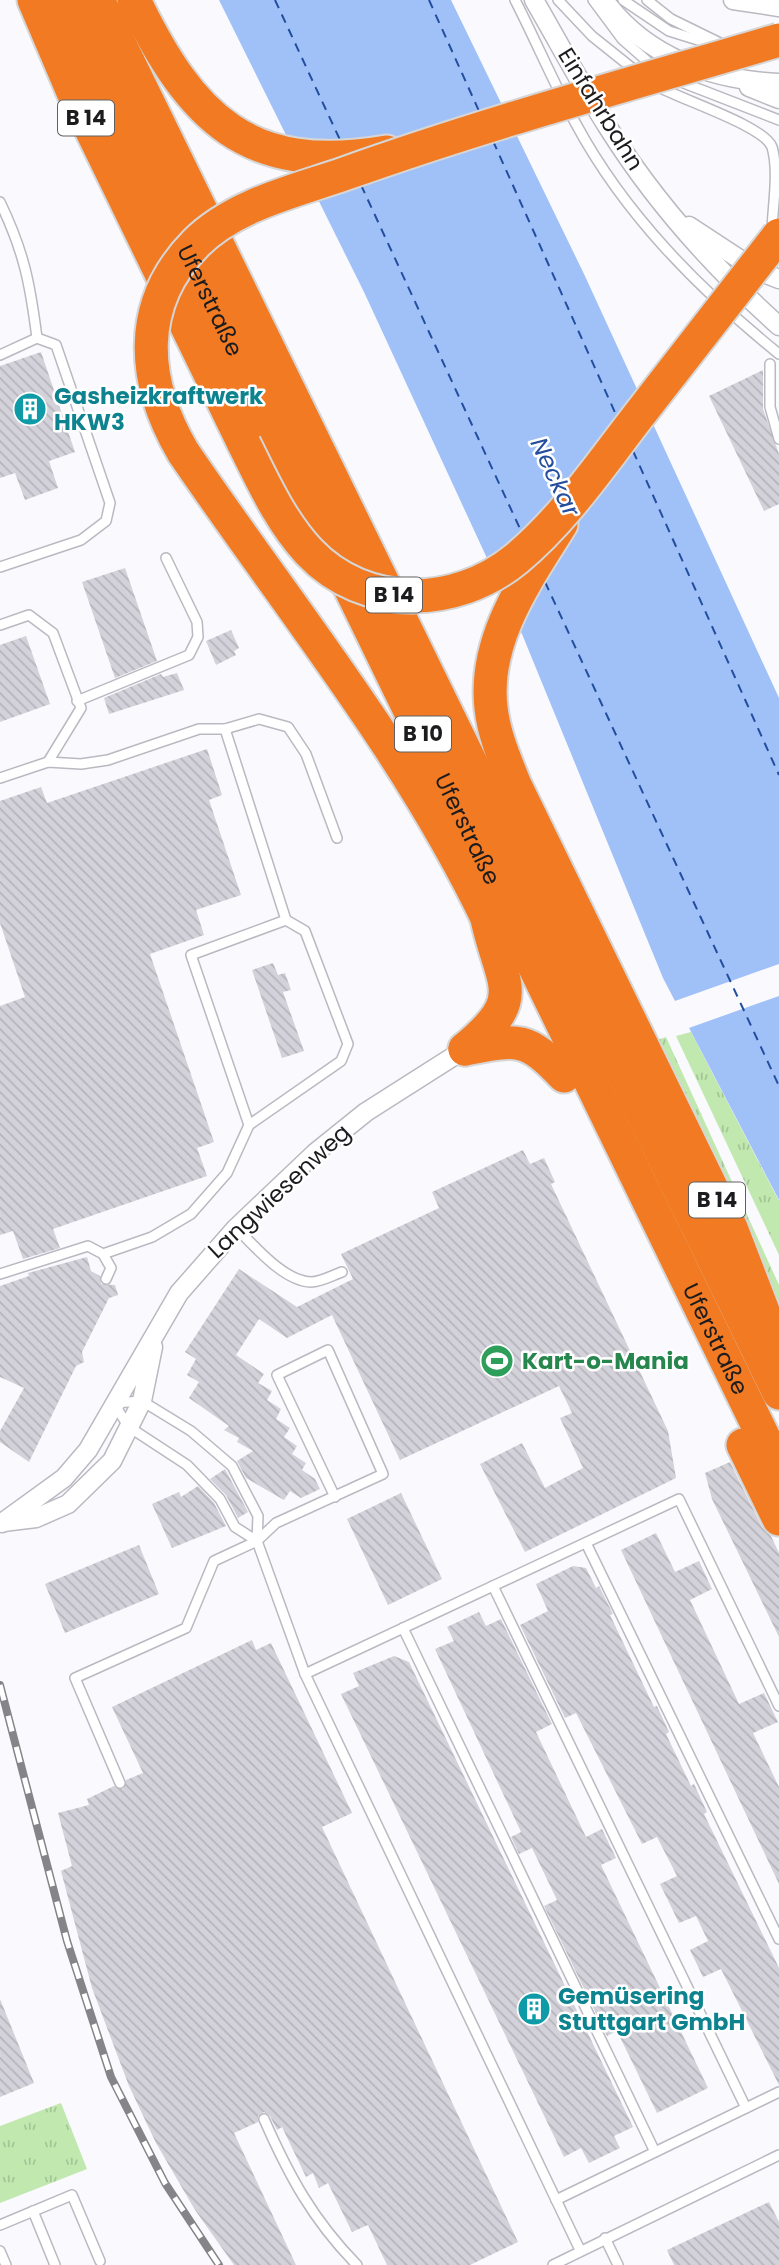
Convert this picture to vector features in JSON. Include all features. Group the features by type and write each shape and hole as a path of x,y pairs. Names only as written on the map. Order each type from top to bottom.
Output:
{"highway":[{"name":"B 14","path":"34,0 73,92 270,497 309,552 353,584 383,594 416,597 467,587 491,576 535,542 580,492 776,232"},
{"name":"Uferstraße","path":"64,0 779,1469"},
{"name":"Uferstraße","path":"97,0 779,1393"},
{"path":"134,0 154,40 194,100 239,136 271,150 336,158 424,146"},
{"path":"779,40 424,146 244,212 218,226 183,258 170,276 157,306 151,357 159,404 183,452 391,745 435,816 779,1519"},
{"name":"B 14","path":"580,492 511,610 498,639 490,675 491,707 497,739 528,812 731,1228 779,1352"},
{"path":"465,1049 500,1017 507,995 506,982 495,956 487,919"},
{"path":"465,1049 512,1042 526,1044 540,1051 564,1076"}],"street":[{"name":"Einfahrbahn","path":"534,0 609,129 672,215 712,262 779,326"},
{"path":"604,0 627,25 677,61 779,99"},
{"path":"733,0 779,8"},
{"path":"723,77 779,86"},
{"name":"Einfahrbahn","path":"672,215 756,270 779,279"},
{"name":"Langwiesenweg","path":"1,1521 64,1478 88,1450 179,1293 236,1228 315,1153 366,1112 465,1049"},
{"name":"Langwiesenweg","path":"1,1521 36,1518 68,1504 112,1461 142,1401 155,1336"}],"lane":[{"path":"515,0 576,124 622,194 686,271 779,354"},
{"path":"558,0 592,36 636,72 691,104 761,132 772,149 777,165 776,232"},
{"path":"593,0 622,39 659,70 699,92 779,120"},
{"path":"622,0 669,31 697,42 730,48 779,50"},
{"path":"647,0 671,19 730,48"},
{"path":"0,202 20,243 30,280 37,338"},
{"path":"0,355 37,338 56,345 110,503 106,522 80,540 0,567"},
{"path":"770,364 770,407 779,439"},
{"path":"77,701 190,655 198,637 197,622 166,558"},
{"path":"0,625 29,615 53,633 81,708 48,762"},
{"path":"0,778 48,762 81,764 108,760 200,729 225,729 259,719 288,727 306,754 337,838"},
{"path":"103,1254 152,1237 191,1214 227,1173 248,1125 341,1060 348,1044 305,931 286,920 225,729"},
{"path":"248,1125 191,955 286,920"},
{"path":"236,1228 280,1268 298,1279 313,1283 342,1272"},
{"path":"0,1274 88,1246 103,1254 111,1268 106,1279"},
{"path":"120,1783 75,1678 186,1628 214,1561 257,1541 276,1523 335,1497 383,1474 328,1350 277,1376 335,1497"},
{"path":"257,1541 235,1527 220,1499 187,1465 129,1427 113,1403 142,1401 191,1431 232,1466 258,1516 257,1541 305,1674 580,2250"},
{"path":"305,1674 679,1499 779,1706"},
{"path":"586,1543 779,1939"},
{"path":"493,1586 746,2108"},
{"path":"403,1628 655,2152"},
{"path":"556,2200 779,2092"},
{"path":"264,2119 295,2187 331,2238 357,2265"},
{"path":"552,2265 779,2155"},
{"path":"0,2225 72,2195 100,2261"},
{"path":"33,2211 55,2265"},
{"path":"605,2238 618,2265"},
{"path":"0,2251 6,2265"}],"green space":[{"path":"691,1032 779,1201 779,1255 676,1036"},
{"path":"666,1037 779,1285 779,1325 651,1042"},
{"path":"61,2103 87,2169 0,2203 0,2126"}],"water":[{"name":"Neckar","path":"219,0 451,0 584,274 779,698 779,1200 663,978 522,634 364,292"}],"pier":[{"path":"779,964 779,996 686,1029 672,1002"}],"building":[{"name":"Gasheizkraftwerk HKW3","path":"41,352 75,452 49,461 58,488 25,500 15,473 0,478 0,366"},
{"path":"763,370 763,409 779,454 779,504 764,511 709,396"},
{"path":"125,568 157,661 115,678 82,582"},
{"path":"231,630 239,648 234,651 236,655 216,665 206,641"},
{"path":"26,636 50,704 0,722 0,645"},
{"path":"177,673 184,690 109,714 104,698 161,674 163,677"},
{"path":"207,749 222,795 209,800 241,895 196,910 204,935 150,954 214,1142 197,1148 207,1176 53,1229 60,1248 23,1259 13,1231 0,1235 0,1006 25,997 0,923 0,801 41,787 47,803"},
{"path":"273,963 278,975 285,973 291,990 283,992 304,1051 282,1058 252,970"},
{"path":"523,1150 530,1164 544,1158 555,1182 551,1184 668,1431 676,1478 525,1552 480,1464 522,1443 545,1488 583,1468 560,1418 572,1413 559,1386 400,1460 332,1315 287,1338 259,1319 236,1355 264,1374 258,1383 272,1391 267,1400 281,1409 276,1419 290,1428 284,1437 297,1446 292,1454 306,1463 302,1470 315,1479 320,1489 301,1498 290,1491 284,1500 246,1478 237,1461 253,1451 237,1442 239,1438 224,1430 229,1426 189,1398 199,1382 187,1375 196,1359 185,1352 239,1269 297,1307 353,1279 341,1254 439,1208 432,1192"},
{"path":"87,1257 91,1271 100,1276 101,1284 115,1285 118,1295 109,1298 82,1352 84,1362 76,1366 29,1462 0,1442 0,1431 24,1388 0,1377 0,1286 29,1276 28,1273"},
{"path":"730,1462 762,1527 771,1536 779,1553 779,1637 712,1499 705,1473"},
{"path":"225,1469 248,1512 238,1518 226,1495 210,1479"},
{"path":"198,1486 214,1503 226,1526 172,1548 152,1504 179,1492 181,1497"},
{"path":"401,1493 442,1579 388,1605 347,1519"},
{"path":"656,1533 675,1572 699,1561 712,1589 690,1600 739,1704 764,1693 778,1722 753,1733 779,1787 779,1884 621,1550"},
{"path":"139,1545 159,1594 65,1633 45,1584"},
{"path":"573,1566 586,1568 596,1588 599,1586 654,1707 657,1706 669,1732 666,1734 691,1786 694,1784 707,1812 704,1814 779,1968 779,2085 721,1969 703,1977 690,1950 708,1941 696,1916 679,1923 660,1884 677,1876 657,1837 642,1844 576,1713 565,1718 520,1625 548,1611 536,1584"},
{"path":"479,1612 486,1626 501,1619 552,1724 536,1732 586,1837 602,1829 616,1858 601,1865 708,2088 657,2113 617,2031 607,2036 544,1906 557,1900 532,1848 519,1854 511,1837 521,1832 435,1649 454,1641 447,1627"},
{"path":"252,1640 256,1650 271,1643 352,1813 322,1827 518,2242 470,2265 387,2265 368,2225 352,2232 328,2183 319,2188 313,2173 306,2177 282,2127 277,2130 270,2116 264,2112 258,2116 258,2122 234,2133 296,2265 234,2265 195,2210 156,2143 129,2086 92,1988 61,1871 72,1866 58,1813 89,1805 87,1799 114,1786 123,1789 126,1780 143,1773 112,1707"},
{"name":"Gemüsering Stuttgart GmbH","path":"394,1656 409,1662 633,2127 614,2136 620,2148 589,2163 581,2148 564,2157 341,1694 359,1686 353,1673"},
{"path":"0,1999 34,2083 0,2097"},
{"path":"769,2202 779,2222 779,2265 674,2265 667,2250"}],"ferry route":[{"path":"275,0 341,142"},
{"path":"429,0 479,111"},
{"path":"493,141 617,417"},
{"path":"361,185 522,533"},
{"path":"633,451 779,775"},
{"path":"545,582 779,1086"}],"railway":[{"path":"0,1685 67,1941 111,2077 165,2183 219,2265"}],"place":[{"name":"Gasheizkraftwerk HKW3","path":"30,409"},
{"name":"Kart-o-Mania","path":"497,1361"},
{"name":"Gemüsering Stuttgart GmbH","path":"534,2009"}]}
